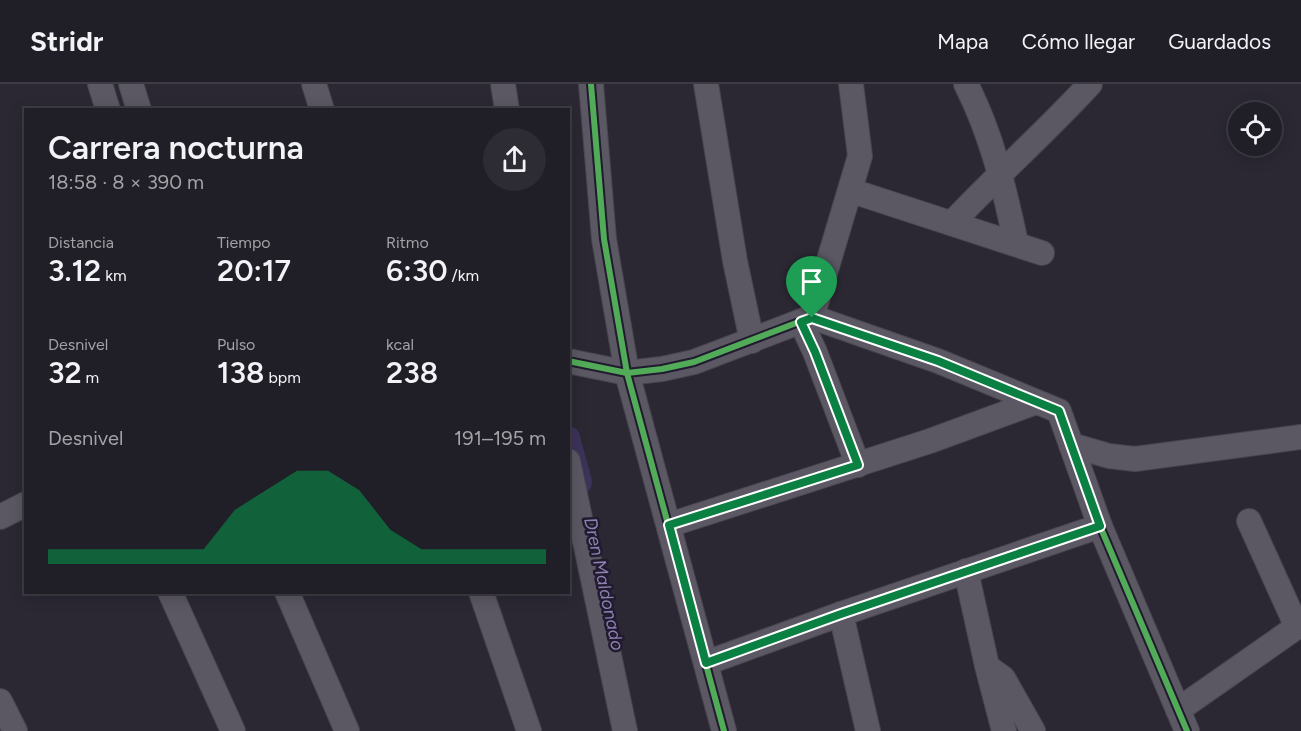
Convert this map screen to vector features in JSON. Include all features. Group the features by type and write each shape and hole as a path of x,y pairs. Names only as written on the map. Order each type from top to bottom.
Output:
{"street":[{"path":"100,84 107,108"},
{"path":"131,84 138,108"},
{"path":"314,84 321,108"},
{"path":"503,84 507,108"},
{"path":"591,84 604,239 627,373 724,731"},
{"path":"706,84 735,261 752,341"},
{"path":"851,84 860,156 852,191 806,320 815,352 858,465"},
{"path":"966,84 981,113 1001,171 1016,243"},
{"path":"952,223 1001,171 1049,129 1090,84"},
{"path":"852,191 1042,253"},
{"path":"570,361 627,373 694,362 806,320 938,361 1059,411 1100,526 1183,720 1299,626 1249,521"},
{"path":"669,525 858,465 1036,402"},
{"path":"1071,445 1109,456 1135,459 1301,437"},
{"path":"570,470 625,731"},
{"path":"0,518 24,505"},
{"path":"706,663 841,614 1100,526"},
{"path":"966,571 1004,731"},
{"path":"171,594 233,731"},
{"path":"288,594 347,731"},
{"path":"482,594 528,731"},
{"path":"841,614 868,731"},
{"path":"987,666 1004,678 1033,731"},
{"path":"0,701 15,731"}],"waterway":[{"name":"Dren Maldonado","path":"570,445 580,482"}],"cycle path":[{"path":"591,84 604,239 627,373 724,731"},
{"path":"570,361 627,373 662,369 694,362 812,317 938,361 1059,411 1100,526 1187,731"}],"route":[{"path":"812,318 938,361 1059,411 1065,422 1073,456 1100,526 841,614 706,663 669,525 858,465 815,352 801,322 812,318"}]}
